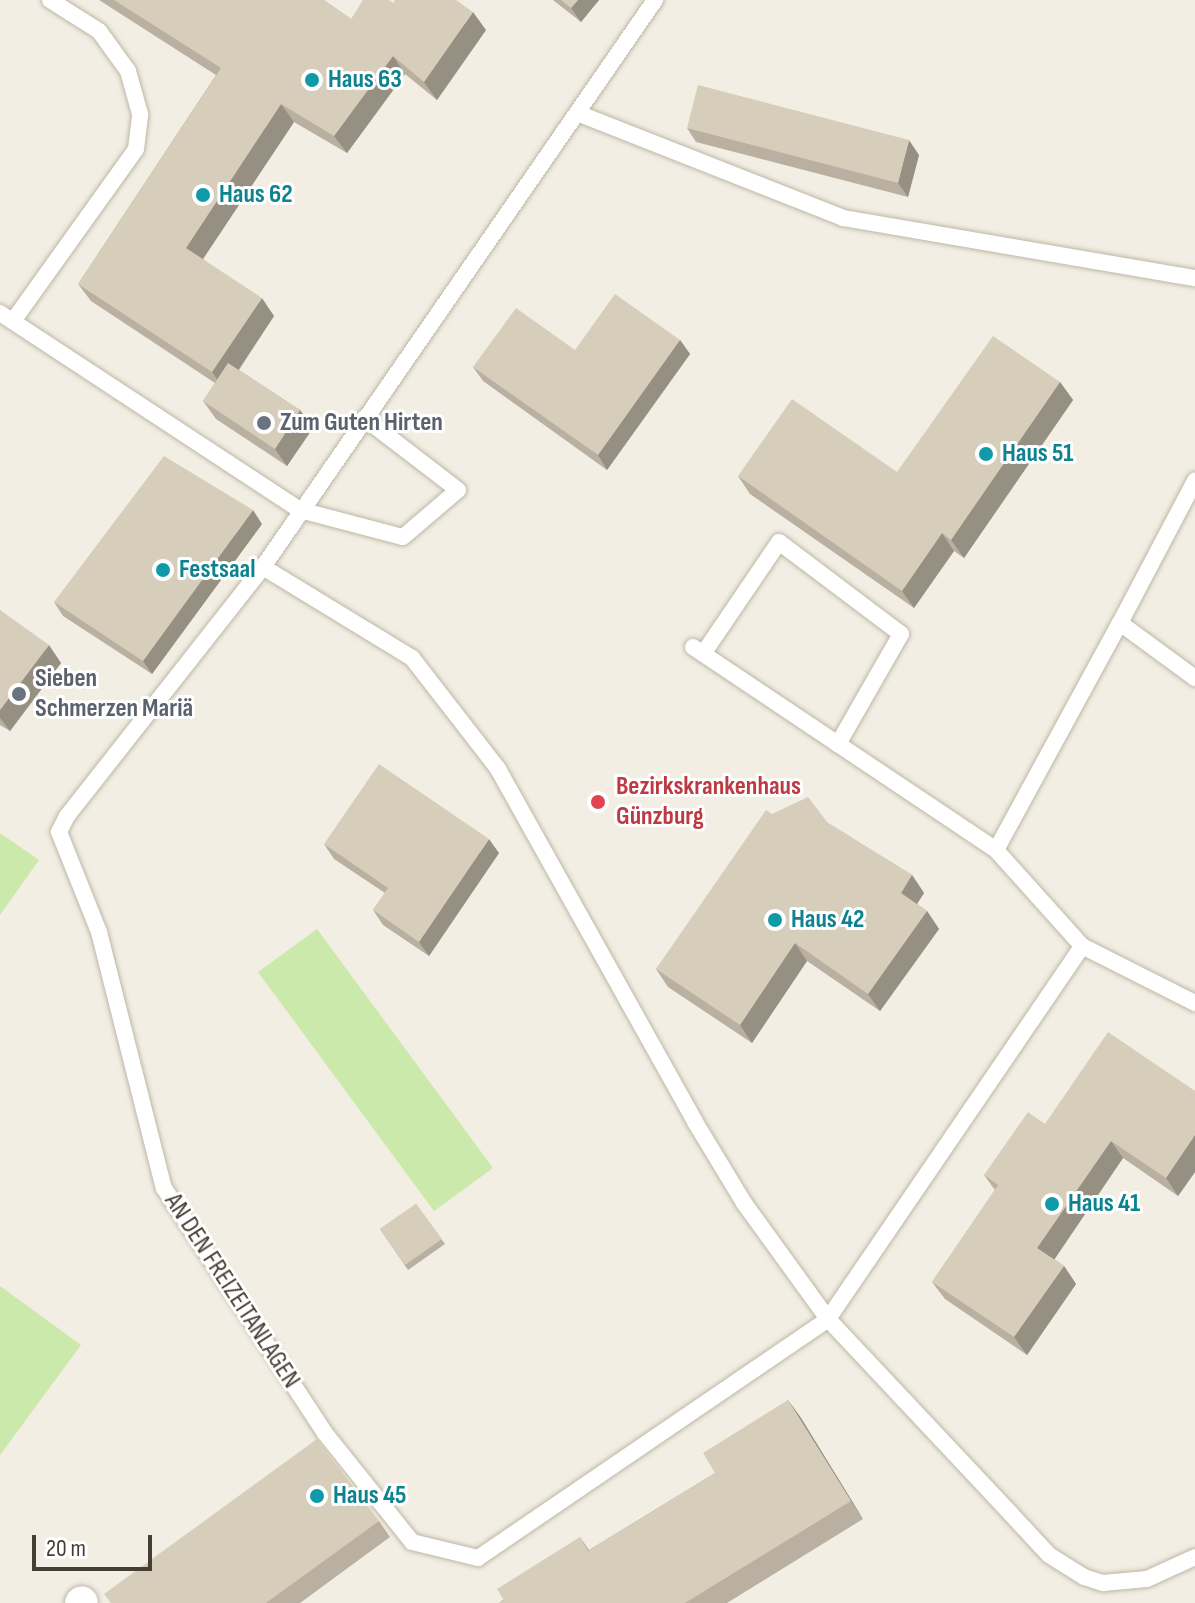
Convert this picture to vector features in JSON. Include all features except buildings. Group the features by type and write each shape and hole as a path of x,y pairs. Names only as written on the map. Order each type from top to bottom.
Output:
{"lane":[{"path":"50,0 99,31 128,71 140,114 136,149 6,317 300,510 403,537 458,490 364,418"},
{"name":"AN DEN FREIZEITANLAGEN","path":"655,0 263,567 67,816 59,832 99,932 164,1188 324,1432 412,1542 478,1558 828,1319"},
{"path":"577,113 843,218 1195,278"},
{"path":"996,850 1195,481"},
{"path":"838,744 901,634 779,542 698,650 838,744 996,850 1082,946 1195,1003"},
{"path":"263,567 412,658 498,769 695,1122 744,1203 828,1319 1049,1555 1084,1577 1103,1583 1147,1579 1195,1557"},
{"path":"1120,623 1195,678"},
{"path":"828,1319 1082,946"}],"green space":[{"path":"0,833 39,860 0,915"},
{"path":"317,929 493,1168 434,1211 258,972"},
{"path":"0,1286 81,1345 0,1455"}],"place":[{"name":"Haus 63","path":"312,80"},
{"name":"Haus 62","path":"203,195"},
{"name":"Zum Guten Hirten","path":"264,423"},
{"name":"Haus 51","path":"986,454"},
{"name":"Festsaal","path":"163,570"},
{"name":"Sieben Schmerzen Mariä","path":"19,694"},
{"name":"Bezirkskrankenhaus Günzburg","path":"598,802"},
{"name":"Haus 42","path":"775,920"},
{"name":"Haus 41","path":"1052,1204"},
{"name":"Haus 45","path":"317,1496"}]}
